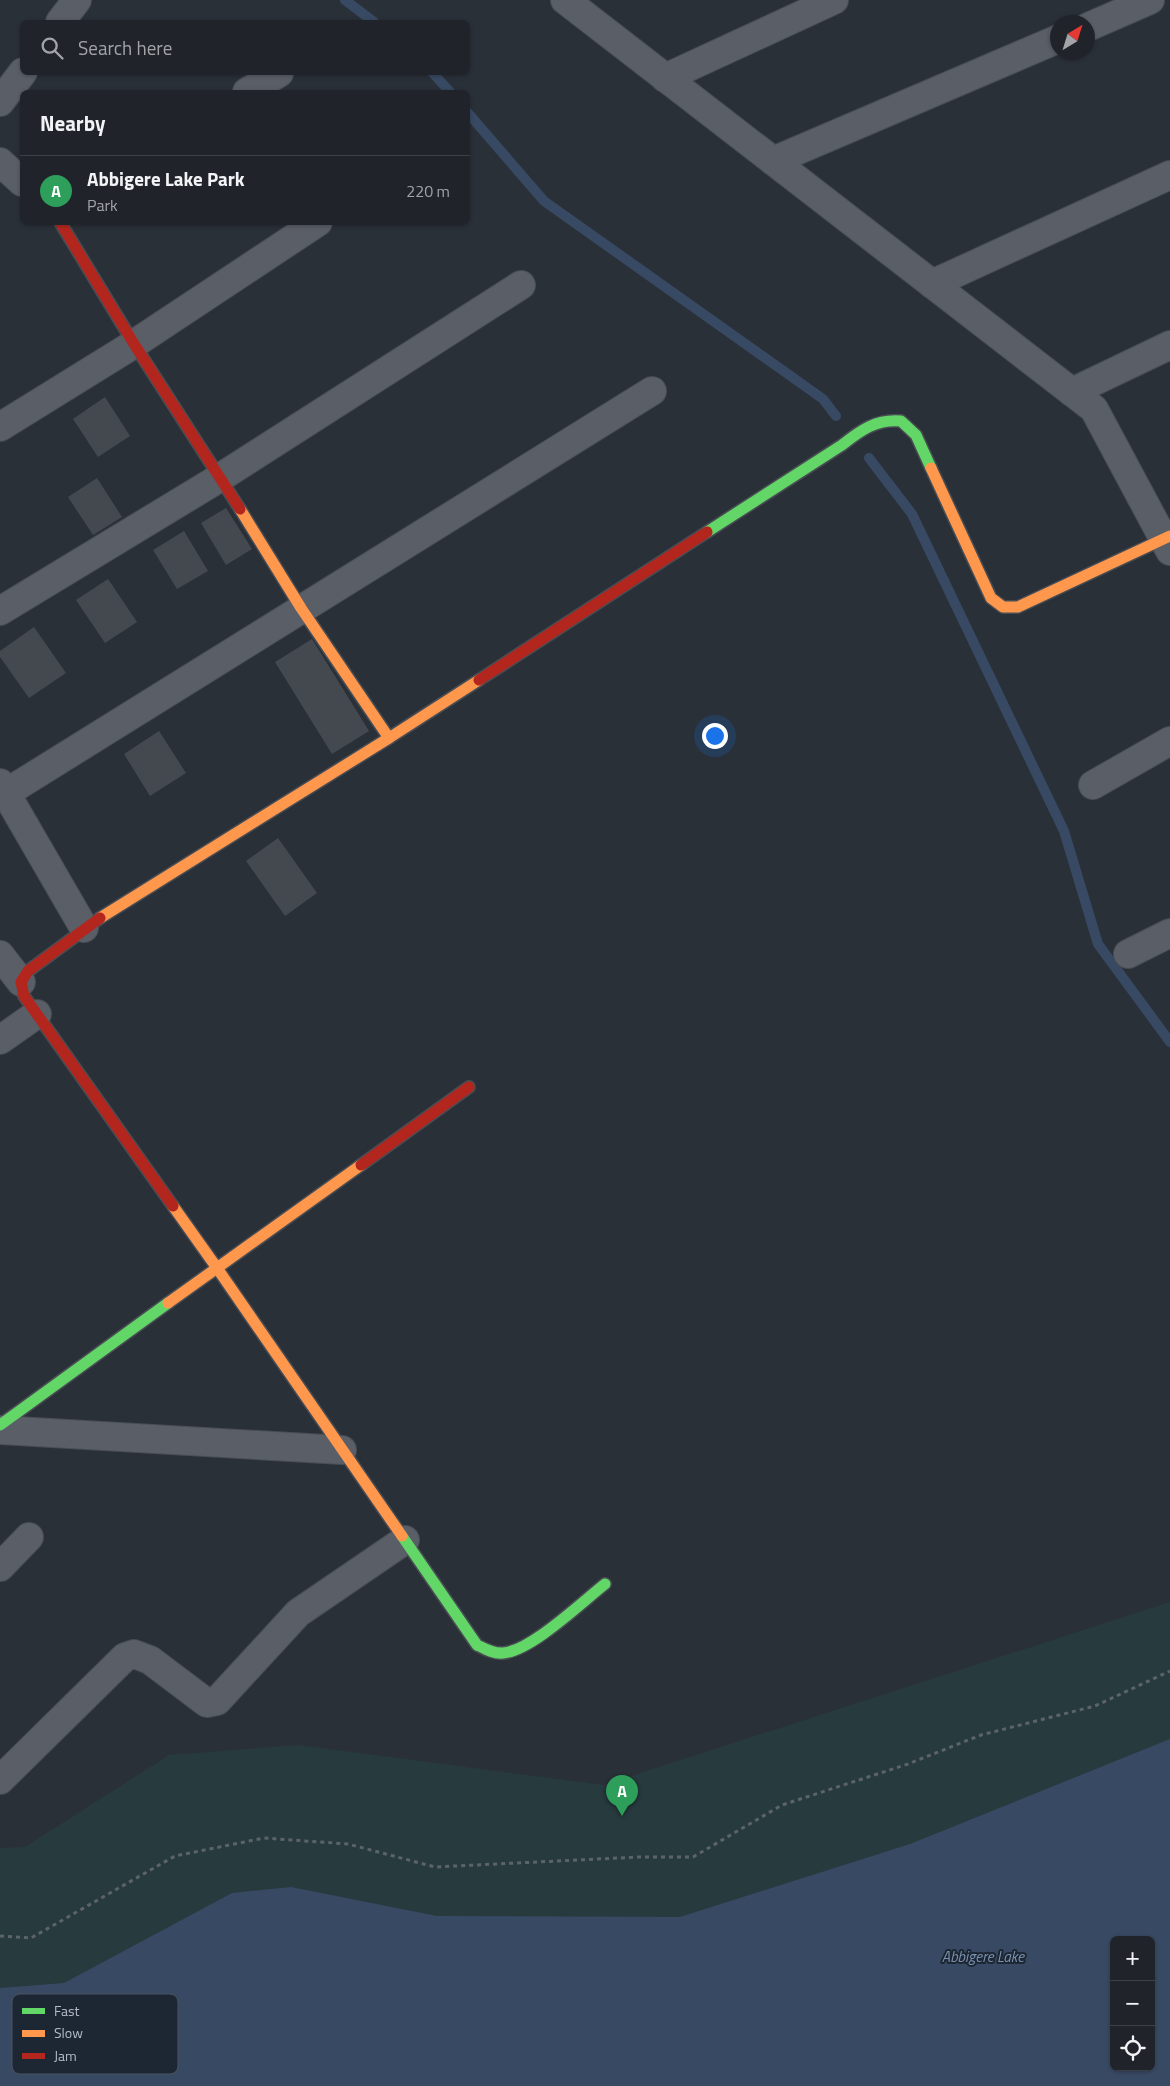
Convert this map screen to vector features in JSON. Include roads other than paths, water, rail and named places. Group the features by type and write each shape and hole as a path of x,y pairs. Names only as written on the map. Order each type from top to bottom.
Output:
{"street":[{"path":"62,20 78,0"},
{"path":"21,982 28,971 84,928 389,738 842,445 867,426 881,420 901,420 916,434 991,598 1003,608 1012,609 1018,607 1168,542 1094,409 565,0"},
{"path":"665,78 834,0"},
{"path":"1095,24 1150,0"},
{"path":"773,161 1050,43"},
{"path":"0,102 20,75"},
{"path":"249,90 276,75"},
{"path":"0,162 20,180"},
{"path":"932,284 1170,175"},
{"path":"62,225 134,344 221,477 301,608 389,738"},
{"path":"0,427 134,344 313,225"},
{"path":"0,611 221,477 521,285"},
{"path":"1072,392 1170,345"},
{"path":"84,928 3,788 301,608 652,391"},
{"path":"1092,785 1170,741"},
{"path":"1128,954 1170,933"},
{"path":"0,955 21,982 24,996 216,1268 477,1645 488,1651 505,1653 524,1647 605,1584"},
{"path":"0,1040 37,1014"},
{"path":"0,1425 469,1087"},
{"path":"0,1430 342,1450"},
{"path":"0,1567 29,1537"},
{"path":"0,1780 125,1656 134,1654 150,1660 207,1703 217,1701 298,1613 405,1540"}],"water":[{"name":"Abbigere Lake","path":"1170,1739 1170,2086 0,2086 0,1988 64,1983 232,1893 291,1887 437,1916 680,1917 910,1844"}],"waterway":[{"path":"345,0 371,20"},
{"path":"435,75 448,90"},
{"path":"470,115 544,201 823,399 836,416"},
{"path":"869,458 912,514 1064,831 1098,944 1170,1042"}],"place":[{"name":"Abbigere Lake Park","path":"622,1816"}]}
